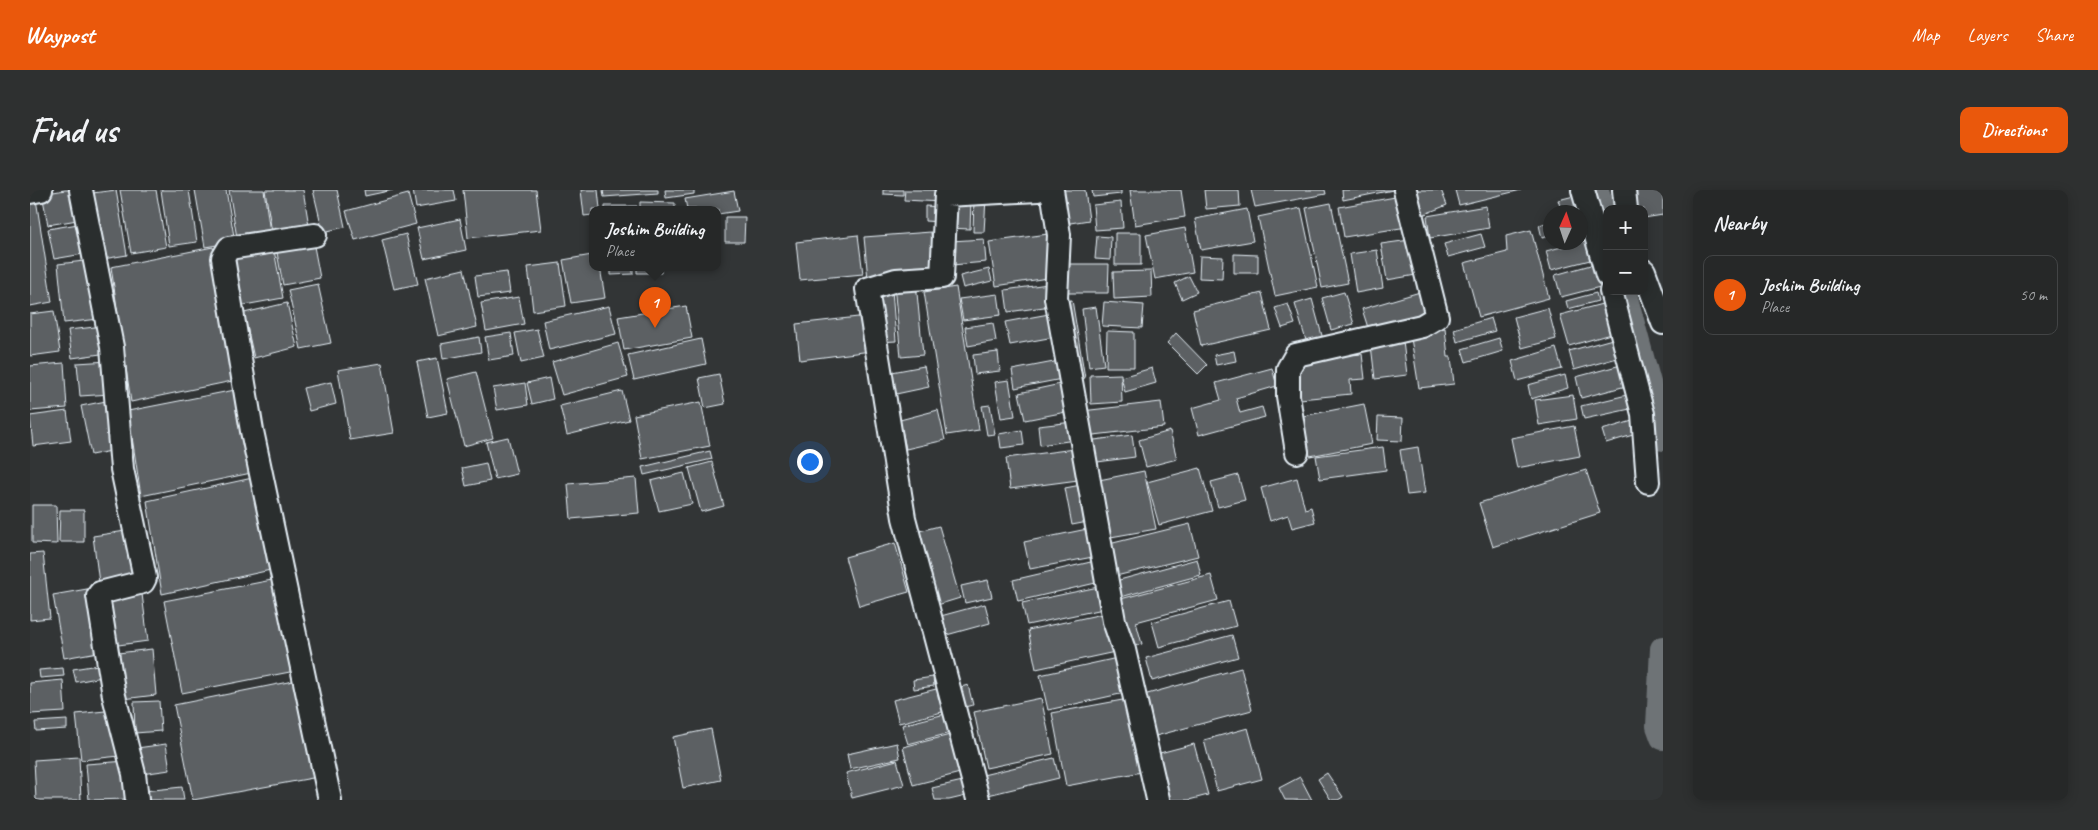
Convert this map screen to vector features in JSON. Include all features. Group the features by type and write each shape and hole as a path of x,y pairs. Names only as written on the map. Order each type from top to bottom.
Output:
{"street":[{"path":"30,192 41,190"},
{"path":"81,190 112,347 122,469 145,578 143,582 100,593 98,596 114,696 134,774 137,800"},
{"path":"978,799 904,518 867,289 896,280 942,276 946,195 1038,190"},
{"path":"1052,190 1059,235 1056,298 1114,621 1124,650 1158,800"},
{"path":"1297,452 1288,396 1288,369 1296,355 1422,326 1437,317 1405,190"},
{"path":"1583,190 1603,262"},
{"path":"1624,190 1626,205"},
{"path":"315,235 229,248 223,258 252,431 330,800"},
{"path":"1648,282 1663,323"},
{"path":"1612,295 1643,414 1648,482"}],"building":[{"path":"78,190 83,219 48,225 42,194"},
{"path":"116,190 127,255 97,260 85,194"},
{"path":"120,190 156,190 166,247 131,253"},
{"path":"161,190 189,190 197,242 169,246"},
{"path":"195,190 226,190 235,242 205,247"},
{"path":"229,190 264,190 271,239 238,244"},
{"path":"265,190 303,190 310,232 273,239"},
{"path":"313,190 337,190 345,227 323,232"},
{"path":"364,190 393,190 365,196"},
{"path":"413,190 454,190 456,201 416,208"},
{"path":"463,190 536,190 541,230 468,238"},
{"path":"581,190 598,190 600,206 589,206 589,215 584,216"},
{"path":"603,190 658,190 658,193 604,197"},
{"path":"665,190 694,190 694,194 666,198"},
{"path":"883,190 903,190 903,195 883,194"},
{"path":"905,190 943,190 942,202 904,200"},
{"path":"1060,190 1085,190 1089,220 1064,224"},
{"path":"1092,190 1121,190 1121,194 1093,197"},
{"path":"1130,190 1181,190 1185,217 1135,225"},
{"path":"1204,190 1239,190 1240,206 1206,209"},
{"path":"1251,190 1325,190 1326,194 1255,207"},
{"path":"1342,190 1393,190 1343,200"},
{"path":"1413,190 1441,190 1447,205 1420,216"},
{"path":"1455,190 1521,190 1459,205"},
{"path":"1634,190 1663,190 1663,215 1648,217 1648,205 1636,205"},
{"path":"734,191 738,211 721,214 721,206 686,206 685,199"},
{"path":"408,194 416,224 355,240 346,211"},
{"path":"1401,196 1407,227 1344,237 1339,207"},
{"path":"1574,196 1577,205 1560,205 1558,200"},
{"path":"974,198 986,198 984,232 973,232"},
{"path":"36,199 52,302 30,306 30,200"},
{"path":"948,199 971,200 970,229 947,228"},
{"path":"640,202 675,203 675,206 640,206"},
{"path":"1121,202 1123,228 1095,230 1093,205"},
{"path":"1331,203 1348,283 1322,288 1306,208"},
{"path":"925,206 942,207 941,222 925,221"},
{"path":"1486,206 1489,228 1430,238 1427,216"},
{"path":"1301,208 1318,287 1275,296 1258,217"},
{"path":"1247,209 1253,241 1201,250 1195,219"},
{"path":"725,217 745,217 744,242 725,242"},
{"path":"460,219 466,250 424,259 417,228"},
{"path":"84,223 89,253 54,259 48,229"},
{"path":"1543,224 1543,238 1542,238 1539,225"},
{"path":"1185,228 1193,272 1155,279 1146,235"},
{"path":"1531,230 1549,298 1479,317 1464,263 1507,252 1506,236"},
{"path":"931,232 934,274 868,279 864,237"},
{"path":"1115,233 1141,233 1141,265 1115,265"},
{"path":"406,234 418,284 394,289 382,240"},
{"path":"1048,234 1054,277 996,286 989,242"},
{"path":"1481,234 1485,247 1448,257 1444,244"},
{"path":"858,235 863,274 800,280 796,242"},
{"path":"1097,236 1111,237 1110,260 1095,259"},
{"path":"984,239 986,262 952,265 951,241"},
{"path":"1410,240 1416,275 1387,280 1381,244"},
{"path":"1588,240 1594,259 1551,270 1546,251 1588,250"},
{"path":"313,241 320,278 283,285 276,247"},
{"path":"213,247 237,380 131,402 111,267"},
{"path":"274,250 283,298 239,306 230,258"},
{"path":"1377,250 1383,288 1356,293 1350,254"},
{"path":"1234,254 1258,255 1258,273 1234,273"},
{"path":"589,256 589,271 601,271 605,298 571,303 563,260"},
{"path":"1200,256 1223,257 1222,279 1199,278"},
{"path":"93,260 99,319 64,323 58,264"},
{"path":"560,263 566,306 533,311 528,267"},
{"path":"1068,264 1109,264 1108,293 1067,293"},
{"path":"1594,264 1600,287 1561,297 1555,275"},
{"path":"464,269 477,327 438,336 425,278"},
{"path":"989,269 992,281 963,288 960,276"},
{"path":"611,271 633,271 633,274 611,275"},
{"path":"637,271 661,271 661,273 637,273"},
{"path":"1151,271 1152,297 1114,299 1113,272"},
{"path":"507,272 510,293 478,297 475,276"},
{"path":"1189,276 1197,292 1182,299 1175,283"},
{"path":"916,283 923,355 901,357 894,285"},
{"path":"318,284 331,343 301,349 288,290"},
{"path":"1048,284 1051,306 1008,312 1005,290"},
{"path":"956,287 979,430 947,435 924,292"},
{"path":"892,290 896,341 879,342 875,292"},
{"path":"1344,292 1354,324 1331,330 1322,298"},
{"path":"1420,292 1427,316 1370,334 1362,309"},
{"path":"1262,293 1271,330 1201,346 1193,310"},
{"path":"1596,293 1598,301 1568,309 1566,301"},
{"path":"998,294 1001,315 963,320 959,299"},
{"path":"519,297 524,324 486,331 481,303"},
{"path":"1312,299 1324,343 1308,347 1295,304"},
{"path":"1072,300 1085,378 1074,380 1061,301"},
{"path":"1104,302 1144,305 1142,328 1102,326"},
{"path":"287,303 297,347 254,358 244,313"},
{"path":"1606,303 1614,333 1569,346 1560,315"},
{"path":"1288,304 1295,324 1282,328 1275,308"},
{"path":"609,306 616,334 549,350 543,321"},
{"path":"686,306 692,338 624,350 618,317"},
{"path":"1096,307 1104,365 1089,367 1082,309"},
{"path":"1548,308 1556,339 1522,348 1514,317"},
{"path":"54,311 60,352 30,356 30,314"},
{"path":"1049,314 1054,337 1010,345 1005,322"},
{"path":"867,316 871,351 800,360 796,324"},
{"path":"1491,318 1495,331 1457,342 1454,329"},
{"path":"993,323 996,341 968,346 965,327"},
{"path":"104,326 108,353 72,358 68,330"},
{"path":"1445,328 1448,357 1451,357 1454,384 1419,388 1410,332"},
{"path":"537,329 544,358 521,363 515,333"},
{"path":"1107,331 1134,332 1134,367 1106,367"},
{"path":"511,333 514,356 489,360 485,337"},
{"path":"1176,333 1207,365 1198,374 1167,343"},
{"path":"479,337 481,352 443,359 441,344"},
{"path":"1499,338 1503,351 1466,362 1462,349"},
{"path":"1616,338 1621,357 1574,370 1569,351"},
{"path":"701,339 706,364 634,380 628,355"},
{"path":"1403,341 1407,375 1375,379 1371,345"},
{"path":"618,343 628,377 562,395 552,362"},
{"path":"1556,348 1562,369 1517,381 1512,361"},
{"path":"1234,351 1236,361 1216,365 1214,355"},
{"path":"998,352 1000,371 975,374 973,355"},
{"path":"1362,354 1365,379 1350,380 1351,394 1300,399 1296,360"},
{"path":"437,358 448,413 428,417 417,362"},
{"path":"109,361 111,394 80,396 77,363"},
{"path":"1059,361 1062,379 1015,388 1012,370"},
{"path":"64,363 67,408 30,411 30,366"},
{"path":"382,363 394,433 350,440 338,370"},
{"path":"1621,365 1626,386 1581,398 1576,377"},
{"path":"924,366 929,387 896,394 892,372"},
{"path":"1152,368 1156,383 1125,392 1121,377"},
{"path":"1272,368 1277,386 1236,398 1240,413 1262,407 1265,417 1199,435 1192,408 1221,400 1216,383"},
{"path":"476,372 493,438 464,446 447,379"},
{"path":"719,374 725,404 705,408 699,378"},
{"path":"1121,374 1122,402 1091,404 1090,375"},
{"path":"1565,375 1568,388 1531,399 1528,385"},
{"path":"549,378 553,399 532,404 527,383"},
{"path":"1009,380 1015,416 1001,418 995,382"},
{"path":"331,382 336,404 309,411 303,388"},
{"path":"525,383 528,405 497,410 493,388"},
{"path":"1065,383 1071,411 1025,420 1019,393"},
{"path":"240,389 256,472 141,496 128,411"},
{"path":"622,391 629,420 567,435 560,406"},
{"path":"1573,395 1577,419 1539,425 1535,400"},
{"path":"1627,395 1630,409 1584,419 1581,406"},
{"path":"106,401 116,450 91,455 81,406"},
{"path":"701,402 710,446 642,459 634,415"},
{"path":"1161,402 1164,427 1085,436 1082,411"},
{"path":"1364,404 1372,444 1310,456 1303,416"},
{"path":"990,405 995,434 987,435 982,406"},
{"path":"938,410 945,440 906,449 900,420"},
{"path":"67,411 71,441 33,446 30,416"},
{"path":"1378,417 1403,418 1402,441 1377,440"},
{"path":"1639,419 1643,432 1606,443 1602,430"},
{"path":"1073,422 1075,440 1040,445 1038,426"},
{"path":"1574,426 1580,456 1517,468 1511,438"},
{"path":"1022,430 1024,445 1001,448 999,434"},
{"path":"1170,431 1177,459 1146,467 1139,440"},
{"path":"1132,435 1135,457 1090,463 1087,441"},
{"path":"508,437 517,474 495,479 486,442"},
{"path":"1383,447 1386,470 1320,479 1316,456"},
{"path":"1418,447 1425,493 1407,495 1400,450"},
{"path":"1074,449 1078,480 1010,489 1006,458"},
{"path":"710,451 712,459 644,475 642,467"},
{"path":"712,462 724,506 701,512 689,468"},
{"path":"486,463 490,481 466,486 462,468"},
{"path":"1200,468 1212,511 1159,525 1147,482"},
{"path":"1586,470 1600,513 1493,547 1479,503"},
{"path":"1144,471 1156,529 1105,538 1094,481"},
{"path":"684,473 692,504 659,511 651,481"},
{"path":"1238,475 1245,500 1218,507 1211,482"},
{"path":"257,477 275,569 162,594 147,501"},
{"path":"636,478 639,513 571,519 568,484"},
{"path":"1297,478 1305,509 1311,507 1315,522 1292,528 1288,515 1270,521 1261,488"},
{"path":"1086,484 1093,521 1072,525 1065,488"},
{"path":"32,505 56,505 57,544 32,543"},
{"path":"60,510 84,510 84,542 59,542"},
{"path":"1190,524 1198,556 1116,576 1109,544"},
{"path":"939,526 960,598 934,606 912,533"},
{"path":"1092,528 1098,556 1030,569 1024,542"},
{"path":"132,530 139,578 99,583 93,536"},
{"path":"895,543 909,592 859,606 845,557"},
{"path":"43,553 50,618 30,620 30,554"},
{"path":"1197,559 1201,575 1117,598 1112,582"},
{"path":"1095,561 1100,582 1018,601 1013,580"},
{"path":"1211,575 1218,600 1136,622 1142,644 1126,648 1113,601"},
{"path":"277,579 295,671 182,693 164,601"},
{"path":"988,580 992,597 965,603 961,586"},
{"path":"1103,586 1108,608 1027,625 1022,603"},
{"path":"87,589 98,652 64,658 53,595"},
{"path":"142,594 148,641 111,646 105,598"},
{"path":"1229,601 1236,626 1159,647 1152,622"},
{"path":"985,604 990,623 943,636 937,617"},
{"path":"1107,613 1115,652 1036,669 1028,630"},
{"path":"1232,635 1238,657 1152,681 1146,658"},
{"path":"152,649 156,695 123,699 118,653"},
{"path":"1122,657 1129,692 1048,710 1040,675"},
{"path":"104,664 107,676 76,682 73,669"},
{"path":"63,668 64,676 40,678 39,670"},
{"path":"1241,668 1252,710 1152,737 1140,696"},
{"path":"933,677 934,686 914,689 913,680"},
{"path":"63,680 65,712 30,714 30,683"},
{"path":"298,680 318,777 193,800 174,705"},
{"path":"968,685 973,705 960,708 954,689"},
{"path":"940,688 946,711 899,723 893,700"},
{"path":"1041,698 1053,754 986,768 974,712"},
{"path":"1128,699 1142,772 1066,786 1052,713"},
{"path":"159,701 161,731 135,733 134,702"},
{"path":"115,710 120,756 81,760 76,714"},
{"path":"949,713 954,732 908,744 902,725"},
{"path":"67,720 67,729 36,731 35,722"},
{"path":"1248,728 1262,779 1217,791 1204,740"},
{"path":"711,729 721,780 683,788 673,737"},
{"path":"954,734 964,772 913,785 903,747"},
{"path":"897,743 900,758 850,769 847,754"},
{"path":"166,744 170,770 141,774 137,748"},
{"path":"1194,744 1208,795 1189,800 1169,800 1156,754"},
{"path":"79,757 81,800 36,800 34,760"},
{"path":"1054,758 1059,778 988,795 983,775"},
{"path":"897,760 904,785 852,798 846,773"},
{"path":"127,761 129,799 89,800 86,764"},
{"path":"1327,773 1343,797 1338,800 1331,800 1318,779"},
{"path":"1300,777 1312,800 1285,800 1279,788"},
{"path":"967,780 970,795 949,800 935,800 932,788"},
{"path":"182,787 184,800 145,800 144,791"}],"waterway":[{"path":"1596,190 1603,215"},
{"path":"1624,295 1663,438"},
{"path":"1663,649 1659,726 1663,737"}],"place":[{"name":"Joshim Building","path":"655,328"}]}
